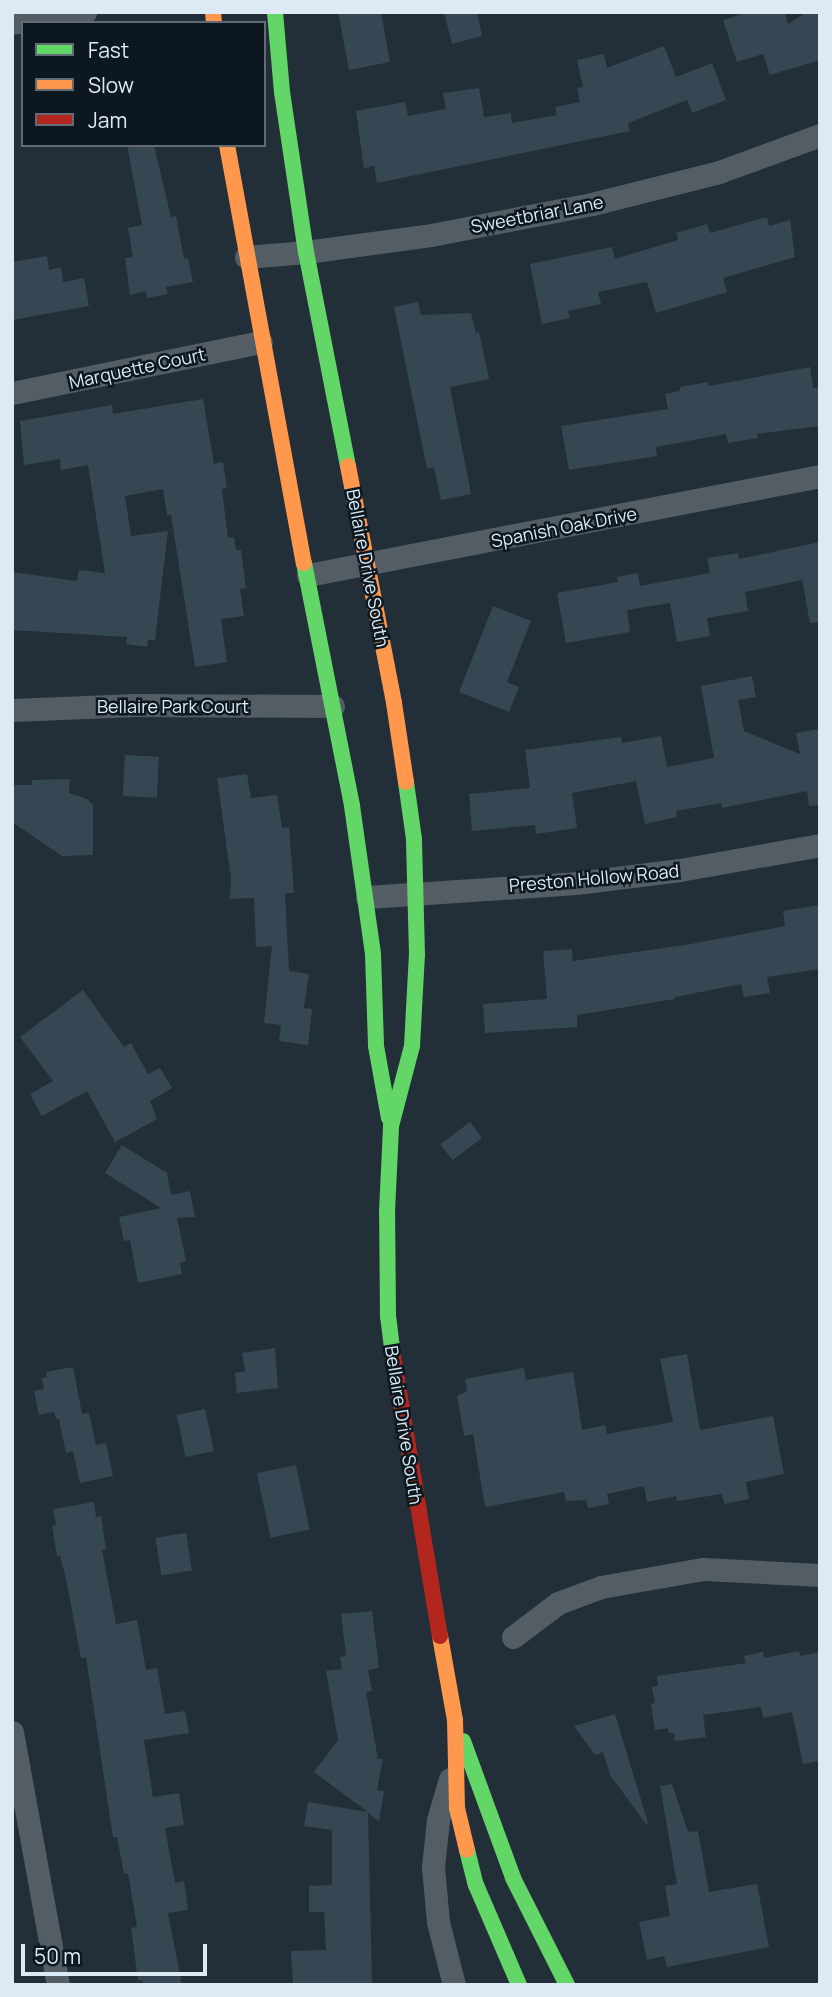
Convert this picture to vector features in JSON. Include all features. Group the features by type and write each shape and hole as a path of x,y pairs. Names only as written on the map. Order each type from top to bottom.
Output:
{"main road":[{"name":"Bellaire Drive South","path":"275,12 282,92 306,253 407,775 417,892 412,1046 391,1126"},
{"name":"Bellaire Drive South","path":"227,147 261,342 308,575 367,897 373,954 376,1046 391,1126 388,1317 398,1401 455,1720 457,1808 466,1851 494,1931 519,1985"},
{"name":"Bellaire Drive South","path":"455,1720 513,1878 567,1985"}],"street":[{"path":"25,21 85,12"},
{"name":"Sweetbriar Lane","path":"246,257 306,253 431,235 593,204 719,172 820,135"},
{"name":"Marquette Court","path":"12,393 261,342"},
{"name":"Spanish Oak Drive","path":"308,575 820,477"},
{"name":"Bellaire Park Court","path":"12,710 135,705 333,706"},
{"name":"Preston Hollow Road","path":"367,897 576,883 680,870 820,845"},
{"path":"513,1637 558,1603 601,1587 703,1569 820,1574"},
{"path":"12,1732 58,1985"},
{"name":"Bellaire Drive South","path":"454,1985 438,1923 433,1867 438,1820 456,1758"}],"building":[{"path":"338,12 381,12 390,62 349,70"},
{"path":"444,12 477,12 482,36 452,44"},
{"path":"748,12 785,12 788,24 807,12 820,12 820,60 770,75 763,54 737,62 723,20"},
{"path":"664,46 676,77 712,63 726,100 692,113 687,100 628,123 630,131 377,183 374,166 364,168 356,111 405,102 408,116 446,109 443,93 479,88 484,117 511,113 512,123 557,115 555,107 580,102 577,88 583,87 577,60 604,54 607,68"},
{"path":"127,147 154,147 171,217 176,216 184,259 188,258 193,282 166,287 168,294 147,298 146,291 130,295 125,258 133,257 128,228 142,225"},
{"path":"767,217 769,226 790,220 795,257 723,278 727,292 656,313 647,282 598,292 601,304 568,311 570,318 542,324 530,264 612,247 615,259 678,240 676,233 707,224 710,233"},
{"path":"47,256 49,270 61,267 63,282 84,278 89,306 12,320 12,262"},
{"path":"418,302 421,315 471,313 476,333 479,332 489,379 450,387 471,494 441,500 434,467 427,469 394,307"},
{"path":"810,367 813,388 820,387 820,426 757,434 758,438 728,443 726,434 656,447 657,456 569,470 561,426 668,409 665,394 680,391 680,387 708,382 709,386"},
{"path":"203,399 214,464 223,462 227,488 222,489 228,538 234,537 236,550 241,550 246,588 240,589 244,616 221,619 227,662 195,667 171,515 167,515 163,489 125,496 131,536 168,531 155,640 148,640 147,647 126,644 127,637 12,630 12,572 77,581 79,570 105,573 88,465 61,470 60,459 24,465 20,421 112,405 113,414"},
{"path":"820,542 820,622 810,623 802,580 745,592 748,611 707,618 710,636 677,642 670,603 627,610 630,632 566,643 557,593 618,582 617,577 638,573 640,586 710,573 707,558 738,553 739,559"},
{"path":"493,606 531,621 507,682 519,687 509,712 459,692"},
{"path":"752,676 756,697 738,700 744,731 800,754 796,733 820,729 820,805 809,806 807,791 722,808 721,803 676,811 677,817 645,824 636,781 572,793 577,828 536,834 535,825 472,831 469,794 530,788 525,750 621,737 622,743 661,736 667,767 714,758 701,686"},
{"path":"125,755 159,757 157,798 123,796"},
{"path":"247,774 251,798 277,795 282,828 289,827 294,893 285,893 289,971 309,974 304,1008 312,1009 308,1045 279,1041 281,1025 264,1023 272,946 256,947 254,898 230,899 231,878 217,778"},
{"path":"70,779 69,793 87,799 93,805 93,855 62,856 12,822 12,785 32,785 32,780"},
{"path":"820,905 820,969 767,977 770,993 744,997 741,984 675,999 577,1015 577,1027 485,1033 483,1004 547,999 543,951 572,949 573,961 691,944 785,926 783,911"},
{"path":"83,990 124,1047 131,1043 148,1074 160,1068 172,1088 150,1101 157,1119 115,1142 87,1091 42,1116 30,1094 53,1081 20,1037"},
{"path":"470,1122 482,1138 452,1160 440,1144"},
{"path":"122,1145 167,1173 171,1195 190,1191 195,1217 177,1218 186,1261 180,1263 182,1274 138,1283 130,1240 124,1241 119,1217 161,1208 105,1173"},
{"path":"275,1348 278,1388 237,1393 235,1373 245,1371 242,1353"},
{"path":"687,1354 700,1430 773,1416 784,1474 746,1482 749,1499 724,1504 722,1494 677,1501 676,1496 647,1502 644,1486 607,1494 609,1504 588,1508 586,1500 566,1501 564,1492 485,1507 473,1434 464,1436 457,1396 467,1391 465,1379 524,1368 526,1380 573,1372 582,1430 605,1425 607,1434 673,1422 660,1359"},
{"path":"73,1367 82,1414 89,1413 96,1445 106,1443 113,1476 80,1483 73,1451 66,1453 59,1419 56,1419 54,1412 39,1415 34,1391 44,1389 42,1378 47,1377 46,1372"},
{"path":"205,1409 214,1451 186,1457 177,1415"},
{"path":"296,1465 310,1530 271,1538 257,1473"},
{"path":"94,1502 96,1517 101,1516 106,1549 102,1550 116,1624 137,1620 146,1670 157,1668 165,1714 185,1711 189,1733 144,1740 153,1797 179,1793 184,1825 165,1828 175,1883 184,1881 188,1910 168,1913 182,1985 143,1985 142,1980 138,1981 131,1928 137,1927 128,1873 124,1874 117,1837 113,1837 86,1657 81,1658 66,1579 60,1556 57,1556 52,1526 56,1525 53,1509"},
{"path":"186,1533 192,1571 161,1575 155,1538"},
{"path":"372,1611 379,1668 368,1670 372,1691 366,1692 378,1759 383,1759 377,1790 384,1791 379,1821 368,1813 372,1983 293,1985 291,1951 326,1950 324,1912 309,1912 309,1886 332,1885 332,1830 304,1826 308,1802 368,1812 314,1772 338,1740 326,1671 342,1669 340,1657 346,1656 341,1614"},
{"path":"799,1651 800,1656 820,1652 820,1761 803,1764 792,1712 763,1718 761,1707 703,1715 706,1737 675,1741 674,1733 669,1733 668,1728 655,1730 651,1704 655,1703 652,1687 658,1686 657,1676 746,1663 744,1656 763,1652 764,1658"},
{"path":"615,1714 648,1823 646,1824 610,1775 603,1752 595,1755 574,1726"},
{"path":"672,1784 688,1832 698,1831 709,1892 757,1884 769,1947 667,1967 664,1956 647,1960 639,1922 670,1916 665,1886 677,1884 660,1786"}],"traffic: fast":[{"path":"275,12 282,92 306,252 348,466"},
{"path":"304,563 352,806 373,954 376,1046 389,1118"},
{"path":"393,1356 388,1317 387,1212 391,1126 412,1046 417,955 414,839 406,782"},
{"path":"463,1741 513,1878 567,1985"},
{"path":"467,1850 476,1885 519,1985"}],"traffic: slow":[{"path":"213,12 214,21"},
{"path":"227,147 304,563"},
{"path":"348,466 394,703 406,782"},
{"path":"440,1636 455,1720 457,1808 467,1850"}],"traffic: jam":[{"path":"393,1356 440,1636"}]}
